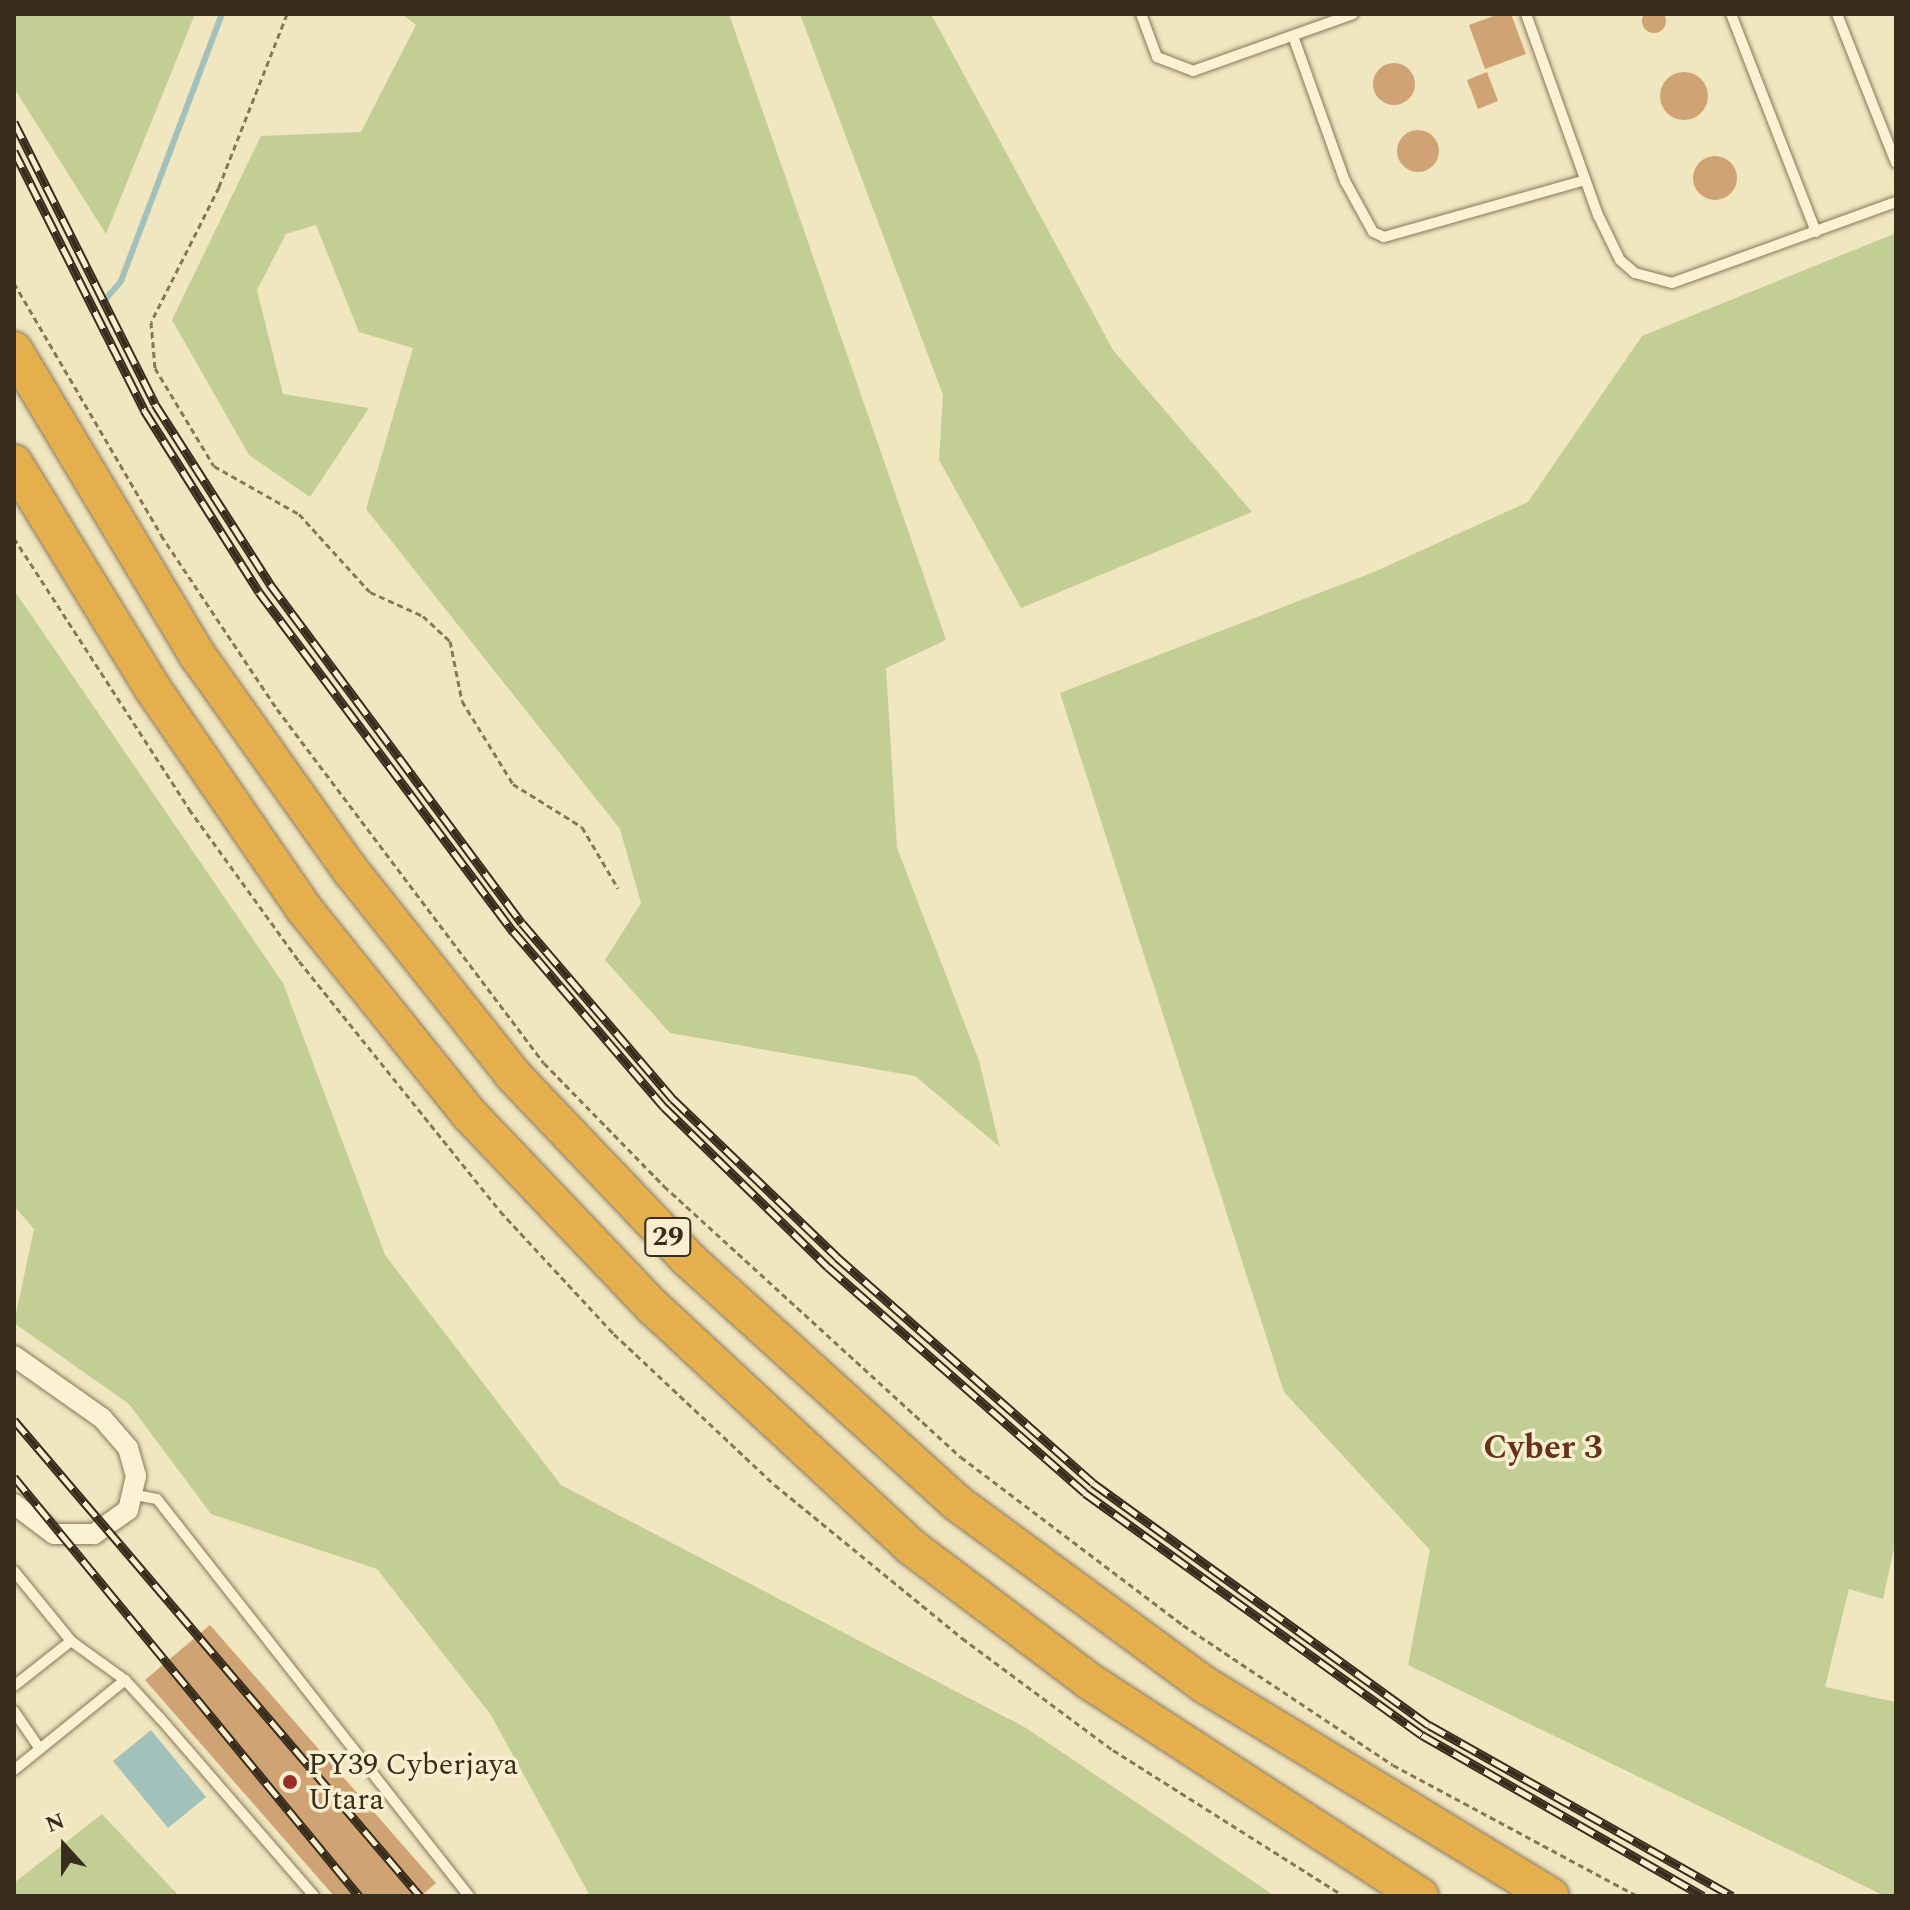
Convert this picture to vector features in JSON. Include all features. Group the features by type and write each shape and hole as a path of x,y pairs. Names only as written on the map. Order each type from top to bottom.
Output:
{"highway":[{"name":"29","path":"14,350 198,656 351,871 513,1075 688,1259 957,1503 1205,1685 1551,1896"},
{"name":"29","path":"14,463 153,689 305,910 469,1114 653,1307 910,1546 1089,1681 1420,1896"}],"street":[{"path":"14,1356 102,1418 128,1448 136,1495 112,1526 79,1537 54,1534 14,1504"}],"lane":[{"path":"1141,14 1157,57 1193,71 1353,14"},
{"path":"1526,14 1585,180 1620,260 1672,283 1896,202"},
{"path":"1731,14 1816,232"},
{"path":"1837,14 1896,163"},
{"path":"1293,36 1362,223 1384,237 1585,180"},
{"path":"136,1495 157,1499 469,1896"},
{"path":"14,1571 71,1641 125,1680 314,1896"},
{"path":"14,1686 71,1641"},
{"path":"14,1770 125,1680"},
{"path":"14,1711 40,1749"}],"path":[{"path":"287,14 219,187 151,322 155,368 214,466 299,514 370,592 423,616 450,641 462,701 513,784 582,827 618,888"},
{"path":"14,283 161,535 277,709 544,1063 664,1186 961,1457 1183,1625 1393,1765 1637,1896"},
{"path":"14,538 126,713"}],"green space":[{"path":"14,14 195,14 106,234 14,88"},
{"path":"402,14 729,14 946,640 886,668 897,848 979,1061 1000,1147 915,1076 670,1033 605,960 641,903 620,829 366,509 413,348 359,332 316,225 286,234 257,290 283,394 369,408 310,497 249,455 172,320 261,136 361,132 416,25"},
{"path":"800,14 931,14 1113,350 1252,512 1021,608 939,460 943,395"},
{"path":"1896,233 1896,1539 1883,1599 1849,1589 1825,1687 1896,1702 1896,1896 1885,1896 1408,1665 1430,1550 1284,1392 1060,693 1374,572 1528,502 1642,336"},
{"path":"14,590 283,983 385,1255 561,1485 1026,1728 1275,1896 590,1896 491,1715 377,1569 211,1514 129,1404 14,1323 34,1229 14,1206"},
{"path":"102,1814 179,1896 14,1896 14,1883"}],"water":[{"path":"151,1730 206,1797 168,1828 113,1761"}],"building":[{"path":"1654,9 1662,13 1666,21 1662,29 1654,33 1646,29 1642,21 1646,13"},
{"path":"1499,14 1511,14 1526,54 1485,69 1469,25"},
{"path":"1394,63 1409,69 1415,84 1409,99 1394,105 1379,99 1373,84 1379,69"},
{"path":"1487,72 1498,101 1478,109 1467,80"},
{"path":"1684,72 1701,79 1708,96 1701,113 1684,120 1667,113 1660,96 1667,79"},
{"path":"1418,130 1433,136 1439,151 1433,166 1418,172 1403,166 1397,151 1403,136"},
{"path":"1715,156 1730,163 1737,178 1730,193 1715,200 1700,193 1693,178 1700,163"},
{"name":"PY39 Cyberjaya Utara","path":"210,1625 436,1883 421,1896 334,1896 145,1680"}],"waterway":[{"path":"103,302 121,281 222,14"}],"railway":[{"path":"14,122 155,404 270,584 522,923 673,1099 837,1257 1093,1483 1429,1725 1732,1896"},
{"path":"14,151 144,410 259,592 513,931 664,1107 828,1267 1085,1493 1422,1735 1703,1896"},
{"path":"14,1420 420,1896"},
{"path":"14,1477 359,1896"}],"place":[{"name":"PY39 Cyberjaya Utara","path":"290,1782"}],"district":[{"name":"Cyber 3","path":"1543,1449"}]}
